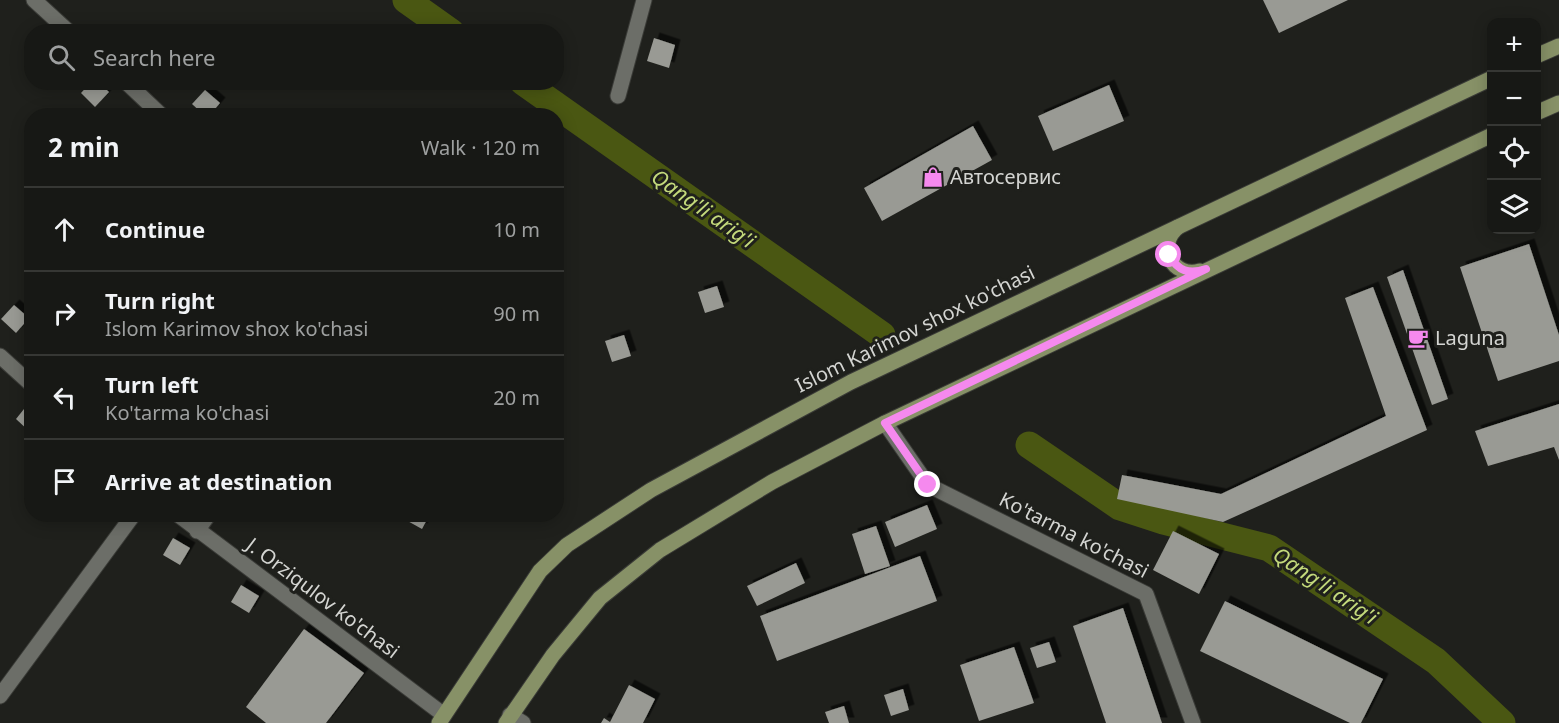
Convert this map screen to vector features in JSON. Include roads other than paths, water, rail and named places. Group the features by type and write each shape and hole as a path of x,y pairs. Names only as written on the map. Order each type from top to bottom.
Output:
{"main road":[{"path":"1541,54 1559,46"},
{"name":"Islom Karimov shox ko'chasi","path":"442,719 540,572 567,544 651,490 851,382 1487,80"},
{"path":"1541,111 1559,104"},
{"path":"513,720 553,655 600,598 660,550 772,482 885,423 1487,137"},
{"path":"1189,221 1171,233 1167,244 1169,255 1174,265 1184,271 1195,273 1206,269"}],"street":[{"path":"34,0 60,24"},
{"path":"618,96 644,0"},
{"path":"134,90 154,108"},
{"path":"0,356 24,378"},
{"name":"Ko'tarma ko'chasi","path":"885,423 928,485 1146,594 1193,723"},
{"path":"0,696 128,522"},
{"name":"J. Orziqulov ko'chasi","path":"186,522 442,719"},
{"path":"197,531 203,522"}],"waterway":[{"name":"Qang'li arig'i","path":"406,0 440,24"},
{"name":"Qang'li arig'i","path":"534,90 560,108"},
{"name":"Qang'li arig'i","path":"564,111 882,335"},
{"name":"Qang'li arig'i","path":"1029,445 1120,507 1163,521 1269,548 1436,661 1502,723"}],"place":[{"name":"Автосервис","path":"933,177"},
{"name":"Laguna","path":"1418,338"}]}
